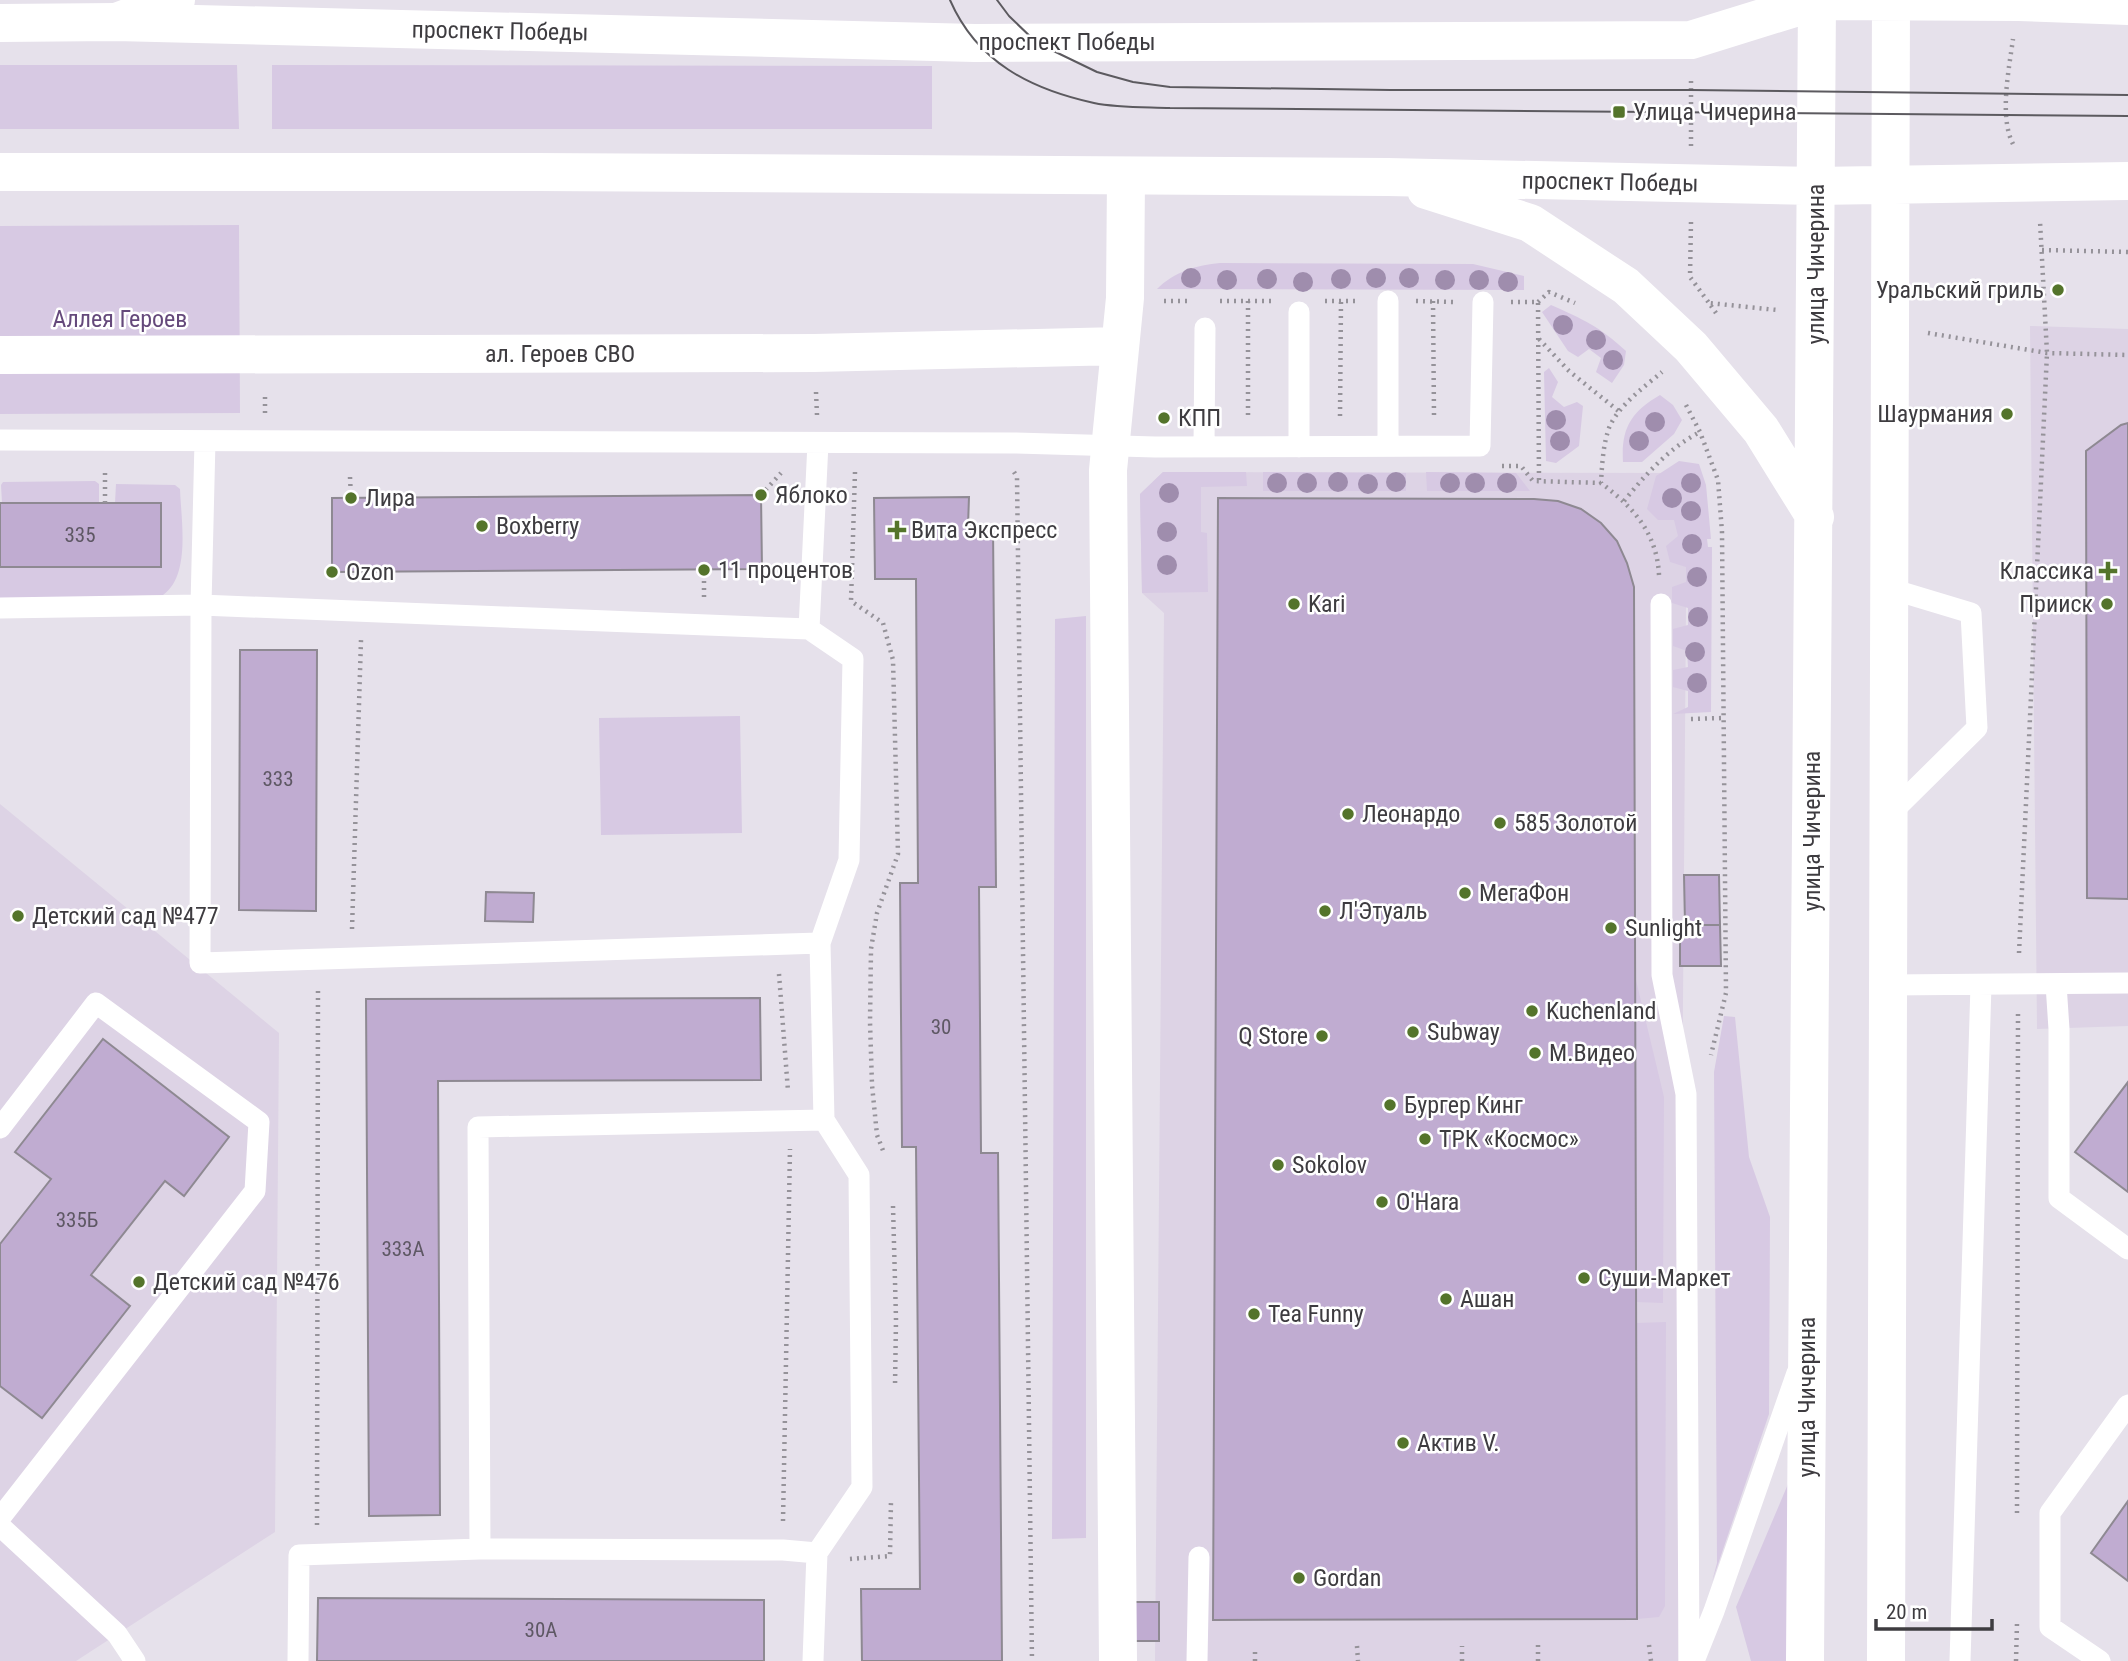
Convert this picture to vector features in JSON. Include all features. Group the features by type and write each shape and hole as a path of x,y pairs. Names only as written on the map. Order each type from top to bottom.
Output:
{"main road":[{"path":"116,22 176,0"},
{"name":"проспект Победы","path":"0,23 116,22 988,43 1691,40 1815,0 2128,6"},
{"name":"улица Чичерина","path":"1805,1661 1815,517 1815,0"},
{"path":"1886,1661 1891,0"},
{"name":"проспект Победы","path":"0,172 1388,177 1816,186 2128,181"},
{"path":"1118,1661 1108,471 1125,288 1126,177"},
{"path":"1388,177 1530,223 1626,286 1691,347 1761,430 1815,517"},
{"name":"ал. Героев СВО","path":"0,355 814,353 1121,346"}],"lane":[{"path":"1388,302 1388,446"},
{"path":"0,440 1204,447 1480,446 1483,302"},
{"path":"1298,312 1299,447"},
{"path":"1204,447 1205,328"},
{"path":"205,440 201,605 200,963 820,943"},
{"path":"809,629 818,443"},
{"path":"1888,588 1971,613 1976,728 1889,814"},
{"path":"1661,604 1662,975 1686,1094 1689,1661"},
{"path":"0,608 201,605 809,629 853,659 849,860 820,943 824,1120 859,1175 862,1487 817,1553 813,1661"},
{"path":"1889,985 2128,983"},
{"path":"2056,984 2059,1029 2059,1198 2128,1249"},
{"path":"1960,1661 1981,985"},
{"path":"0,1128 96,1003 259,1122 255,1191 0,1518"},
{"path":"480,1549 478,1127 824,1120"},
{"path":"1694,1661 1808,1341"},
{"path":"2100,1661 2050,1627 2050,1513 2128,1405"},
{"path":"0,1526 117,1634 135,1661"},
{"path":"298,1661 299,1555 480,1549 783,1550 817,1553"},
{"path":"1197,1661 1199,1557"}],"path":[{"path":"2017,1523 2018,985 2046,353 2040,210 2032,183 2007,133 2007,84 2018,2"},
{"path":"2042,250 2128,252"},
{"path":"1538,302 1549,292 1577,303"},
{"path":"1248,301 1248,447"},
{"path":"1340,447 1341,301"},
{"path":"1433,301 1434,447"},
{"path":"1539,338 1569,371 1621,413"},
{"path":"814,353 818,443"},
{"path":"1654,363 1669,381"},
{"path":"1661,604 1659,566 1643,522 1624,501 1601,483 1603,453 1610,426 1629,402 1662,372"},
{"path":"1684,401 1700,432 1718,480 1722,532 1726,993 1710,1059"},
{"path":"1624,501 1649,470 1700,432"},
{"path":"867,472 853,472 852,601 883,623 893,660 898,854 875,925 871,949 872,1086 877,1135 886,1160"},
{"path":"1001,472 1014,472 1017,477 1032,1661"},
{"path":"761,495 780,473"},
{"path":"105,475 105,503"},
{"path":"350,477 351,498"},
{"path":"351,958 362,611"},
{"path":"1691,719 1724,718"},
{"path":"777,944 790,1120 783,1550"},
{"path":"316,1554 318,959"},
{"path":"892,1195 896,1319 894,1388"},
{"path":"849,1570 850,1559 890,1556 892,1493"},
{"path":"2017,1620 2017,1661"},
{"path":"1538,1645 1538,1661"},
{"path":"1649,1645 1651,1661"},
{"path":"1357,1646 1358,1661"},
{"path":"1462,1646 1462,1661"},
{"path":"1255,1647 1255,1661"}],"shaded area":[{"path":"2030,326 2128,329 2128,1026 2037,1029"},
{"name":"ТРК «Космос»","path":"1163,472 1687,473 1678,1661 1155,1661 1164,613 1142,593 1140,494"},
{"name":"Детский сад №476","path":"0,804 279,1033 275,1532 76,1661 0,1661"}],"green space":[{"path":"0,65 237,65 239,129 0,129"},
{"path":"272,65 932,66 932,129 272,129"},
{"name":"Аллея Героев","path":"239,225 240,413 0,414 0,226"},
{"path":"1220,263 1473,264 1524,276 1524,290 1157,289 1186,270"},
{"path":"1551,305 1591,324 1626,351 1624,365 1612,383 1596,372 1601,358 1589,349 1578,357 1568,351 1542,312"},
{"path":"1549,368 1558,382 1552,397 1564,407 1577,402 1583,406 1579,446 1556,463 1546,461 1544,372"},
{"path":"1660,395 1673,405 1682,420 1674,434 1642,462 1623,462 1624,440 1630,422 1642,408"},
{"path":"1679,461 1699,464 1706,485 1711,539 1707,539 1708,547 1712,547 1711,712 1673,714 1688,707 1688,691 1673,687 1673,670 1688,667 1687,651 1673,646 1673,629 1688,625 1688,608 1672,603 1672,587 1686,582 1686,567 1670,562 1666,546 1678,536 1674,520 1658,520 1647,509 1656,476"},
{"path":"1163,472 1246,472 1247,486 1201,487 1201,532 1207,533 1208,592 1142,593 1140,494"},
{"path":"1263,472 1406,473 1406,491 1263,491"},
{"path":"1426,472 1516,473 1530,491 1427,491"},
{"path":"95,481 99,484 99,503 2,503 3,482"},
{"path":"116,484 175,485 180,489 181,561 172,586 163,595 0,600 0,567 115,503"},
{"path":"1086,616 1086,1538 1052,1539 1055,619"},
{"path":"740,716 742,833 601,835 599,718"},
{"path":"1635,976 1664,1097 1663,1303 1636,1302"},
{"path":"1724,1016 1735,1017 1749,1157 1770,1217 1769,1414 1712,1582 1717,1563 1714,1072"},
{"path":"1666,1322 1665,1606 1659,1617 1637,1619 1636,1323"},
{"path":"1788,1484 1787,1661 1751,1661 1736,1607"}],"building":[{"name":"КПП","path":"1159,413 1169,413 1169,423 1159,423"},
{"name":"Прииск","path":"2128,423 2128,899 2087,898 2086,451 2121,425"},
{"path":"761,495 762,569 332,572 332,498"},
{"path":"969,497 968,526 993,525 996,887 979,887 981,1153 998,1153 1002,1661 862,1661 861,1589 920,1589 916,1147 902,1147 900,883 918,883 916,579 875,579 874,498"},
{"name":"ТРК «Космос»","path":"1218,498 1558,501 1581,509 1601,523 1617,541 1627,563 1634,587 1637,1619 1213,1620"},
{"path":"0,503 161,503 161,567 0,567"},
{"path":"240,650 317,650 316,911 239,910"},
{"path":"1684,875 1719,875 1720,925 1685,925"},
{"path":"486,892 534,893 533,922 485,921"},
{"path":"1680,925 1720,925 1721,966 1680,966"},
{"path":"760,998 761,1080 438,1081 440,1515 369,1516 366,999"},
{"path":"103,1039 229,1137 184,1196 165,1181 91,1275 130,1306 42,1418 0,1386 0,1244 51,1179 15,1152"},
{"path":"2128,1082 2128,1192 2075,1152"},
{"path":"2128,1501 2128,1581 2091,1553"},
{"path":"318,1598 764,1600 764,1661 317,1661"},
{"path":"1133,1602 1159,1602 1159,1641 1133,1641"}],"tram line":[{"path":"950,0 961,22 975,40 1008,69 1048,90 1113,106 2128,116"},
{"path":"997,0 1009,16 1037,43 1097,72 1133,82 1170,87 2128,95"}],"place":[{"name":"Улица Чичерина","path":"1619,112"},
{"name":"Уральский гриль","path":"2058,290"},
{"name":"Шаурмания","path":"2007,414"},
{"name":"КПП","path":"1164,418"},
{"name":"Яблоко","path":"761,495"},
{"name":"Лира","path":"351,498"},
{"name":"Boxberry","path":"482,526"},
{"name":"Вита Экспресс","path":"897,530"},
{"name":"11 процентов","path":"704,570"},
{"name":"Классика","path":"2108,571"},
{"name":"Ozon","path":"332,572"},
{"name":"Kari","path":"1294,604"},
{"name":"Прииск","path":"2107,604"},
{"name":"Леонардо","path":"1348,814"},
{"name":"585 Золотой","path":"1500,823"},
{"name":"МегаФон","path":"1465,893"},
{"name":"Л'Этуаль","path":"1325,911"},
{"name":"Детский сад №477","path":"18,916"},
{"name":"Sunlight","path":"1611,928"},
{"name":"Kuchenland","path":"1532,1011"},
{"name":"Subway","path":"1413,1032"},
{"name":"Q Store","path":"1322,1036"},
{"name":"М.Видео","path":"1535,1053"},
{"name":"Бургер Кинг","path":"1390,1105"},
{"name":"ТРК «Космос»","path":"1425,1139"},
{"name":"Sokolov","path":"1278,1165"},
{"name":"O'Hara","path":"1382,1202"},
{"name":"Суши-Маркет","path":"1584,1278"},
{"name":"Детский сад №476","path":"139,1282"},
{"name":"Ашан","path":"1446,1299"},
{"name":"Tea Funny","path":"1254,1314"},
{"name":"Актив V.","path":"1403,1443"},
{"name":"Gordan","path":"1299,1578"}]}
